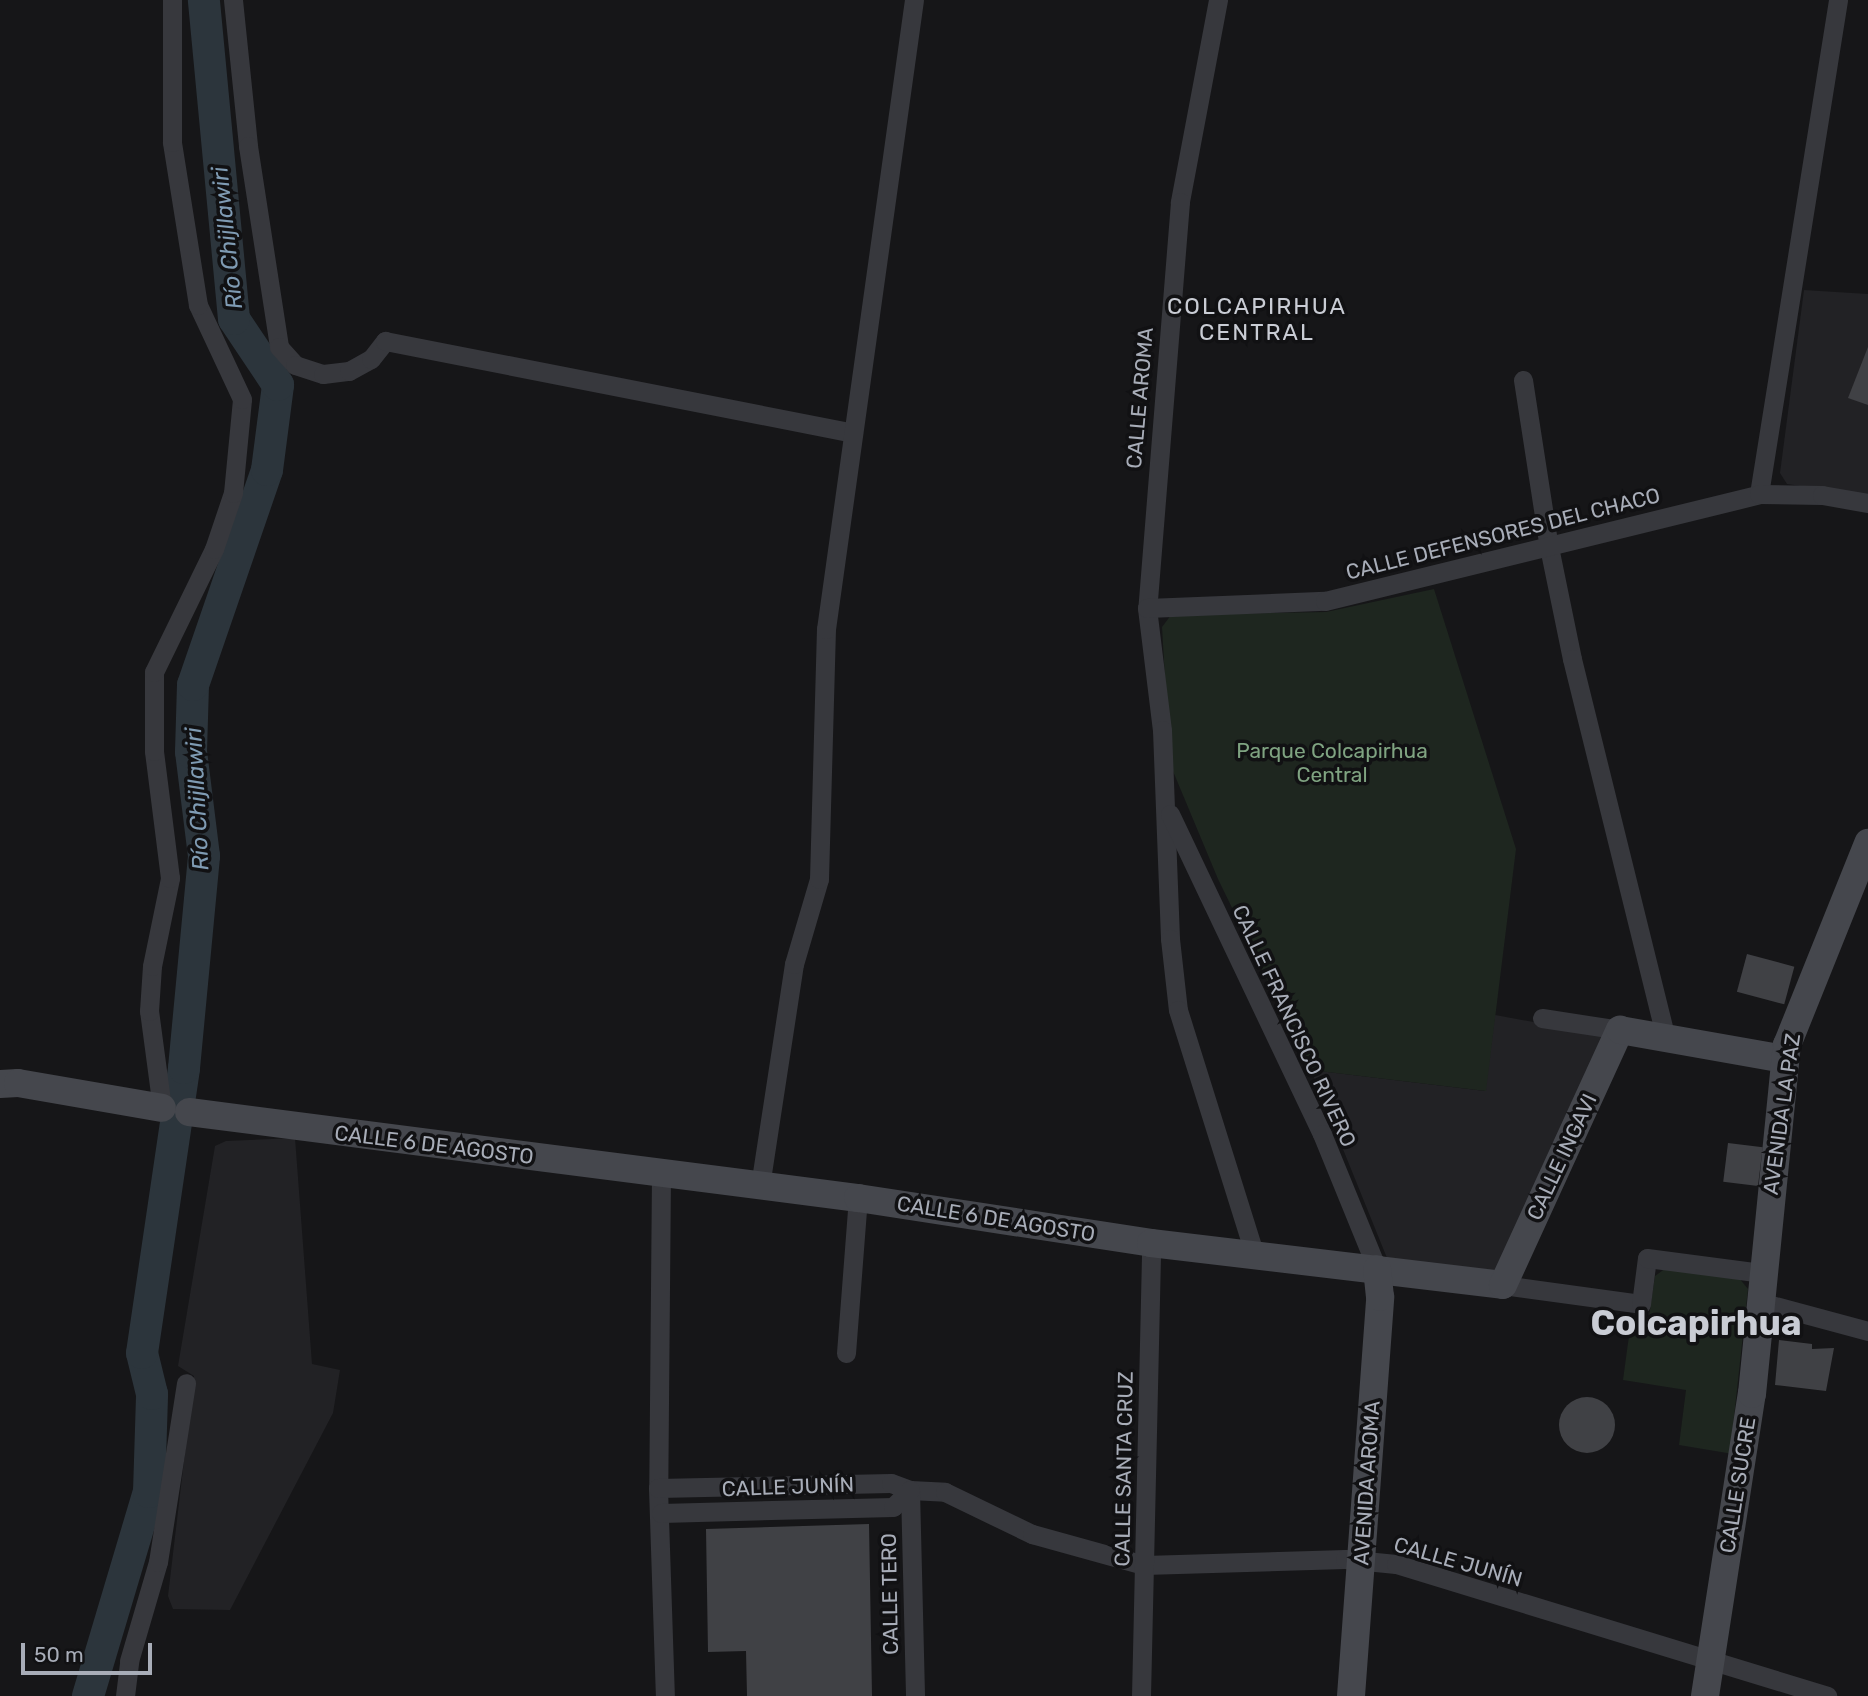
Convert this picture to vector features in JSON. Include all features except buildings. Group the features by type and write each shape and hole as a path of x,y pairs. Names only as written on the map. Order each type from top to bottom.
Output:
{"main road":[{"name":"AVENIDA LA PAZ","path":"1763,1273 1785,1059 1798,1012 1868,843"},
{"path":"1620,1030 1785,1059"},
{"name":"CALLE INGAVI","path":"1503,1285 1620,1030"},
{"name":"CALLE 6 DE AGOSTO","path":"0,1084 19,1083 176,1110 858,1198 1151,1243 1503,1285"},
{"name":"AVENIDA AROMA","path":"1351,1696 1380,1297 1377,1269"},
{"name":"CALLE SUCRE","path":"1705,1696 1744,1455 1763,1273"}],"street":[{"path":"172,0 172,142 198,306 242,399 229,504 214,549 153,672 158,798 170,877 152,966 149,1012 176,1110"},
{"path":"233,0 248,146 279,347 295,365 323,374 349,371 371,359 385,341 853,433"},
{"path":"760,1186 794,964 818,879 826,629 914,0"},
{"name":"CALLE AROMA","path":"1217,0 1180,202 1147,608 1161,730 1178,1010 1255,1255"},
{"path":"1759,494 1838,0"},
{"path":"1523,380 1549,547 1572,659 1667,1038"},
{"name":"CALLE DEFENSORES DEL CHACO","path":"1147,608 1325,601 1759,494 1822,495 1868,503"},
{"name":"CALLE FRANCISCO RIVERO","path":"1165,804 1322,1134 1377,1269"},
{"path":"1542,1018 1620,1030"},
{"path":"661,1174 658,1488 661,1513 665,1696"},
{"path":"846,1353 858,1198"},
{"name":"CALLE SANTA CRUZ","path":"1141,1696 1151,1243"},
{"name":"CALLE 6 DE AGOSTO","path":"1503,1285 1641,1304 1647,1258 1763,1273"},
{"path":"1760,1303 1868,1331"},
{"path":"125,1696 129,1661 158,1562 186,1383"},
{"name":"CALLE JUNÍN","path":"658,1488 891,1483 910,1490 945,1492 1032,1534 1144,1565 1362,1560 1396,1564 1710,1664 1827,1696"},
{"name":"CALLE JUNÍN","path":"661,1513 893,1507 910,1490"},
{"name":"CALLE TERO","path":"910,1490 915,1696"}],"shaded area":[{"path":"1804,290 1868,294 1868,496 1787,484 1780,473"},
{"path":"1495,1015 1605,1035 1499,1271 1387,1258 1311,1070 1485,1091"},
{"path":"295,1138 312,1364 340,1370 333,1413 230,1610 173,1609 168,1596 194,1376 178,1366 215,1146 226,1141"}],"green space":[{"name":"Parque Colcapirhua Central","path":"1434,589 1516,849 1486,1091 1311,1070 1218,879 1170,764 1162,627 1171,615 1326,612"},
{"path":"1666,1268 1739,1278 1748,1289 1732,1435 1739,1455 1679,1445 1686,1390 1623,1380 1631,1321 1648,1323 1655,1276"}],"waterway":[{"name":"Río Chijllawiri","path":"88,1696 149,1492 152,1394 142,1353 184,1068 204,856 191,752 193,685 267,470 278,385 234,319 204,0"}],"district":[{"name":"COLCAPIRHUA CENTRAL","path":"1257,319"},
{"name":"Colcapirhua","path":"1696,1323"}]}
